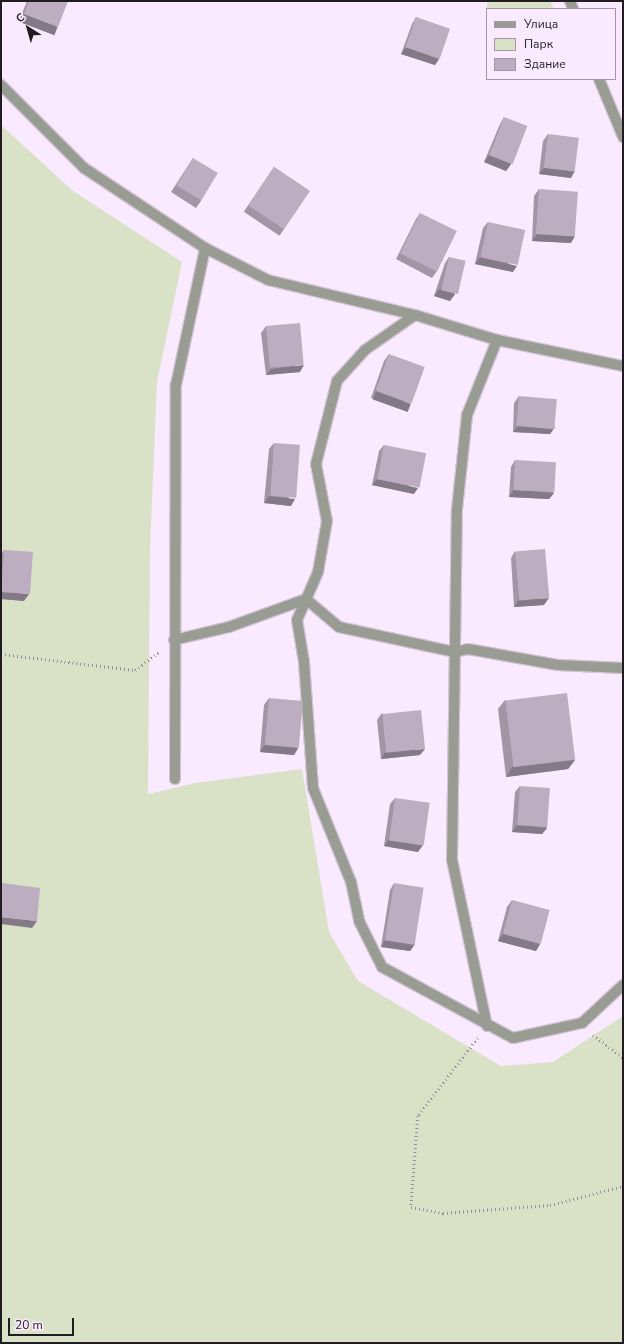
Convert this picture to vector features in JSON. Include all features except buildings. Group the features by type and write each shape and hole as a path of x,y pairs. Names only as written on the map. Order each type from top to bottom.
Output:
{"street":[{"path":"599,80 623,137"},
{"path":"1,85 84,168 205,248 268,280 415,315 497,340 623,366"},
{"path":"174,779 176,385 205,248"},
{"path":"415,315 365,350 337,381 316,464 327,521 318,572 296,620 304,662 313,788 351,882 359,921 382,967 487,1026 513,1038 582,1023 623,985"},
{"path":"487,1026 452,860 455,652 458,509 467,415 497,340"},
{"path":"174,640 229,627 306,599"},
{"path":"306,599 340,628 455,652 468,650 558,665 623,668"}],"path":[{"path":"1,654 135,670 174,640"},
{"path":"582,1023 623,1058"},
{"path":"487,1026 418,1116 411,1207 443,1213 550,1205 623,1186"}],"green space":[{"path":"487,1 550,1 554,8 487,8"},
{"path":"1,125 73,191 182,262 157,382 150,549 148,794 195,783 302,769 329,932 358,981 501,1066 553,1062 623,1016 623,1343 1,1343"}]}
